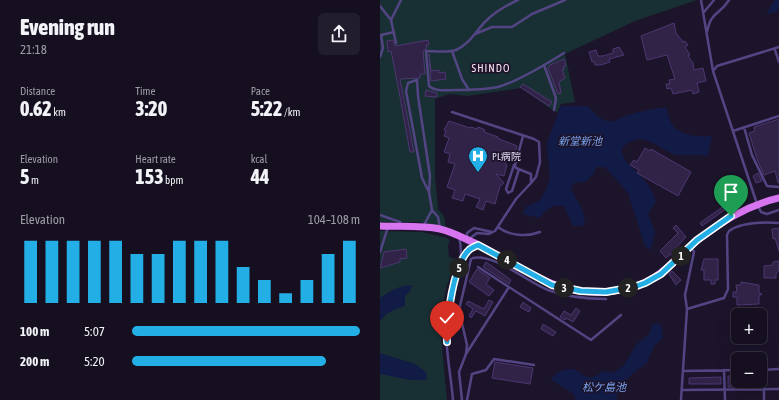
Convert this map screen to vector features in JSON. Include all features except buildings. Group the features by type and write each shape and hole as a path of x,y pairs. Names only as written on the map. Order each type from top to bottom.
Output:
{"main road":[{"path":"380,226 440,229 478,245 552,285 591,292 620,290 645,283 661,274 697,240 731,216 757,204 779,198"}],"lane":[{"path":"391,20 401,0"},
{"path":"518,0 490,18 462,46 452,51 426,51 429,86 435,89 446,90 469,90 499,86 544,65 564,53"},
{"path":"474,34 483,32 492,27 512,28 532,14 565,0"},
{"path":"701,0 713,71 757,204 762,212 766,214 779,210"},
{"path":"703,12 714,0"},
{"path":"707,35 710,20 725,6 729,0"},
{"path":"380,6 391,20 396,43"},
{"path":"380,57 383,48 380,35 394,32"},
{"path":"713,71 717,66 774,50 779,47"},
{"path":"774,50 779,62"},
{"path":"452,51 462,79 469,90"},
{"path":"544,65 556,98 554,110"},
{"path":"429,192 422,178 406,91 408,83 417,80 419,83 418,96 430,176 429,192 432,210 438,217 440,229"},
{"path":"452,112 539,142 539,169 531,183 516,199 498,227 493,232 489,234 477,233 468,240 467,233 474,228 484,232 493,232"},
{"path":"733,131 779,116"},
{"path":"744,128 761,175 768,186 779,187"},
{"path":"518,169 512,191 508,193 506,190 523,136"},
{"path":"515,165 518,169 531,174 531,183"},
{"path":"424,227 432,210"},
{"path":"380,214 400,222 401,227"},
{"path":"687,309 724,298 728,289 727,235 729,231 741,226 779,223"},
{"path":"380,252 388,226"},
{"path":"498,227 520,235 540,232"},
{"path":"453,400 446,324 453,290 462,260 462,247 459,236"},
{"path":"462,260 469,250 478,245"},
{"path":"681,400 687,309 685,295 694,252 691,247"},
{"path":"466,354 467,345 459,310 471,259 473,258 490,259 547,290 558,294 574,297 606,299"},
{"path":"478,267 591,340 621,315"},
{"path":"465,400 459,372 466,354 509,287"},
{"path":"465,400 472,374 486,370 494,359 534,366"},
{"path":"724,370 725,400"},
{"path":"683,371 731,370"},
{"path":"767,370 779,370"},
{"path":"764,389 764,400"},
{"path":"682,390 779,389"}],"green space":[{"path":"380,0 697,0 635,21 565,54 575,102 561,104 557,113 521,88 467,96 449,94 435,99 435,175 438,209 444,216 446,227 418,222 380,223"},
{"path":"380,231 422,232 447,238 450,241 448,245 449,257 456,259 446,288 440,325 447,400 380,400"}],"water":[{"path":"779,0 779,8 776,12 767,14 772,3"},
{"name":"新堂新池","path":"561,106 588,106 599,117 610,121 651,109 667,107 668,116 671,123 682,132 688,135 712,136 708,156 673,154 642,139 629,142 622,148 624,158 647,183 656,202 648,213 655,232 651,250 645,246 628,193 605,167 596,167 594,174 585,182 574,183 571,189 583,211 585,224 582,226 573,226 564,206 550,208 540,218 523,214 526,207 539,201 547,188 550,177 547,150 548,140"},
{"path":"412,285 410,291 405,296 405,306 388,313 380,322 380,298 395,289"},
{"name":"松ケ島池","path":"656,323 660,324 662,327 663,338 654,346 647,363 633,373 617,390 617,400 575,400 575,396 572,393 551,379 561,371 570,369 574,369 588,377 594,376 603,371 613,373 623,366 637,344 649,334 652,325"},
{"path":"380,353 415,364 426,372 427,379 410,380 380,374"}],"place":[{"name":"PL病院","path":"478,173"}],"district":[{"name":"SHINDO","path":"491,68"}],"route":[{"path":"447,342 446,324 449,307 462,260 469,250 478,245 552,285 581,291 606,292 634,287 661,274 697,240 731,216"}]}
